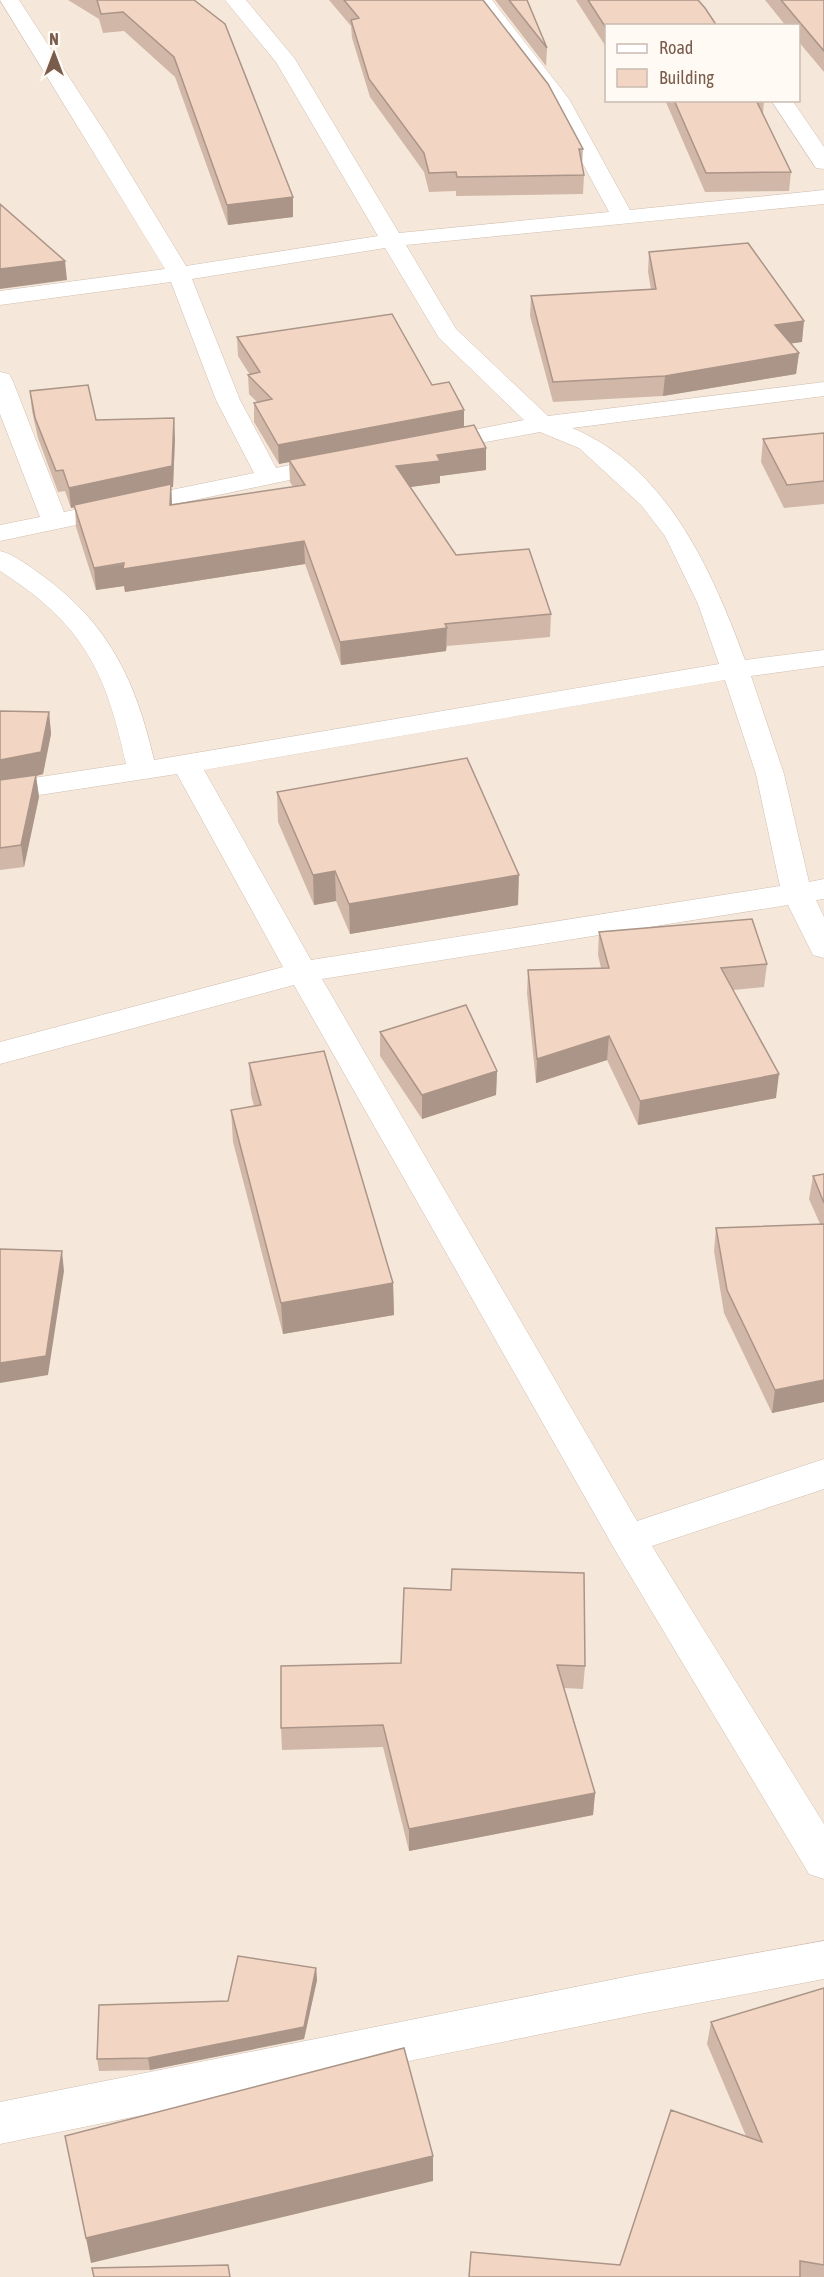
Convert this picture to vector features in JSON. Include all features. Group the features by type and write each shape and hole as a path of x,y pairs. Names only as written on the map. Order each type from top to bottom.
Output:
{"street":[{"path":"9,0 95,134 179,274 228,400 268,476"},
{"path":"235,0 285,59 447,333 542,424 588,443 620,469 650,500 682,544 711,604 735,670 810,891 824,948"},
{"path":"482,0 559,99 623,217"},
{"path":"782,102 824,163"},
{"path":"0,298 179,274 393,240 824,196"},
{"path":"0,380 16,428 55,521"},
{"path":"417,448 542,424 824,389"},
{"path":"0,533 268,476 360,459"},
{"path":"0,559 72,612 101,648 124,696 142,771"},
{"path":"0,792 186,765 735,670 824,658"},
{"path":"186,765 302,972 628,1539 824,1861"},
{"path":"0,1053 302,972 810,891"},
{"path":"628,1539 824,1474"},
{"path":"0,2123 640,1994 824,1960"}],"shaded area":[{"path":"0,0 824,0 824,2277 0,2277"}],"building":[{"path":"97,0 194,0 225,24 293,197 227,205 174,57 123,12 101,14"},
{"path":"344,0 483,0 548,84 583,149 579,149 584,175 457,177 456,172 429,173 424,153 369,79 351,20 359,18"},
{"path":"509,0 527,0 547,48"},
{"path":"588,0 698,0 716,24 605,24 605,26"},
{"path":"781,0 824,0 824,51"},
{"path":"675,102 757,102 791,172 706,173"},
{"path":"0,204 65,261 0,269"},
{"path":"748,243 804,321 775,325 799,353 665,376 553,382 531,296 656,289 649,252"},
{"path":"392,314 432,385 449,382 464,410 278,445 254,403 272,399 248,375 260,372 237,337"},
{"path":"88,385 96,420 174,418 172,466 69,488 63,470 56,471 35,418 30,391"},
{"path":"474,425 486,448 437,455 440,461 396,466 456,555 529,549 551,614 445,624 447,628 340,642 304,541 123,569 124,563 94,568 74,505 171,484 170,505 305,485 289,460"},
{"path":"824,433 824,481 787,485 763,439"},
{"path":"0,711 49,712 41,752 0,760"},
{"path":"467,758 519,875 349,904 335,871 313,875 277,792"},
{"path":"36,775 21,845 0,848 0,780"},
{"path":"752,919 767,964 721,968 779,1074 640,1101 609,1036 537,1059 528,970 609,968 599,932"},
{"path":"466,1005 497,1071 422,1095 380,1032"},
{"path":"324,1051 393,1283 281,1303 231,1110 261,1105 249,1063"},
{"path":"824,1174 824,1203 813,1176"},
{"path":"824,1224 824,1380 775,1390 727,1290 716,1228"},
{"path":"0,1249 62,1251 46,1356 0,1363"},
{"path":"452,1569 584,1573 585,1666 557,1665 595,1793 409,1829 383,1725 281,1728 281,1666 401,1663 404,1588 451,1590"},
{"path":"238,1956 316,1968 304,2027 148,2058 97,2059 99,2005 228,2001"},
{"path":"824,1988 824,2265 800,2261 800,2277 469,2277 471,2252 620,2265 671,2110 762,2142 711,2022"},
{"path":"404,2048 433,2156 86,2238 65,2136"},
{"path":"228,2265 230,2277 94,2277 92,2268"}]}
